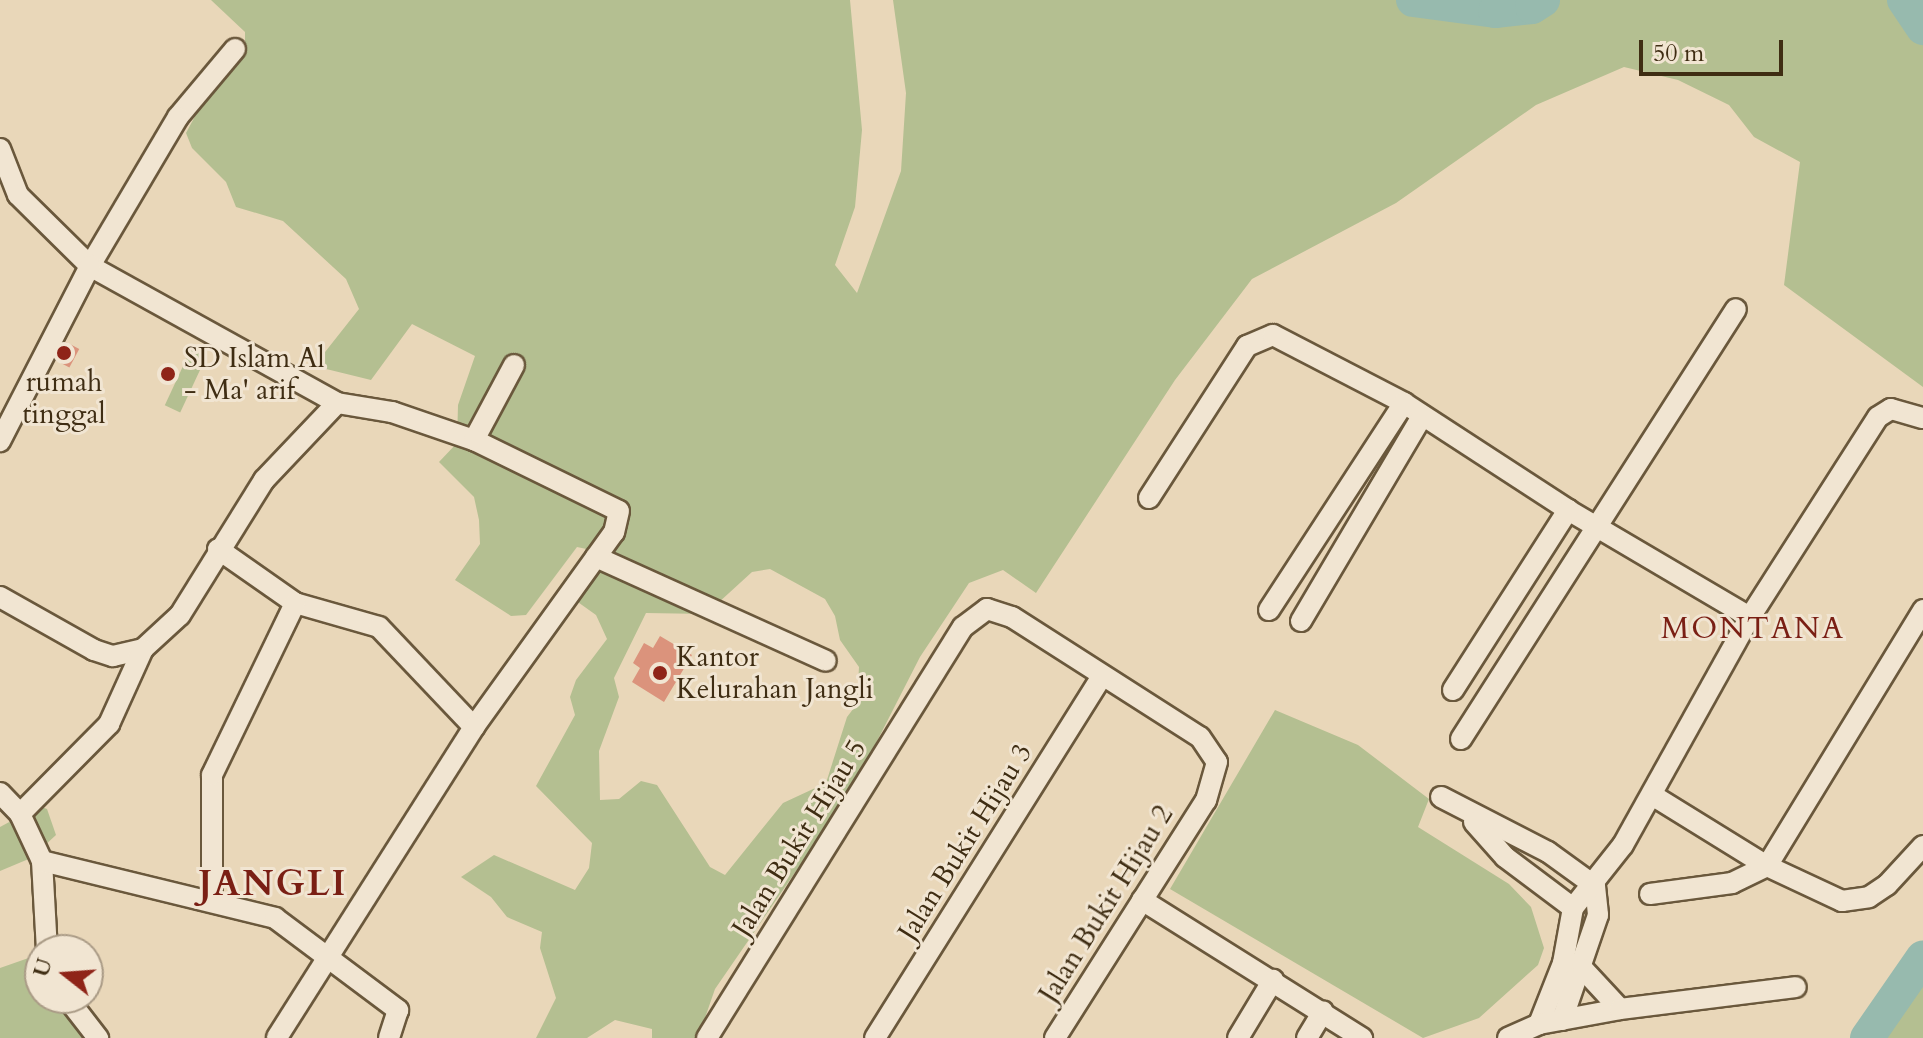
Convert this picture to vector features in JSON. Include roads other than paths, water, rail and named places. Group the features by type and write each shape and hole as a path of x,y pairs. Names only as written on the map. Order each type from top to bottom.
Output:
{"street":[{"path":"0,441 90,266 178,117 235,49"},
{"path":"0,149 18,195 90,266 337,403 392,412 474,440 615,506 619,520 596,557 474,727 277,1038"},
{"path":"1461,739 1736,309"},
{"path":"1149,498 1258,337 1291,339 1404,403 1568,510 1750,617"},
{"path":"474,440 514,365"},
{"path":"20,814 109,724 143,649 180,615 218,549 264,480 337,403"},
{"path":"1269,610 1404,403"},
{"path":"1539,1024 1563,963 1573,908 1595,886 1652,795 1750,617 1878,417 1891,409 1923,418"},
{"path":"1301,621 1422,416"},
{"path":"1453,690 1568,510"},
{"path":"218,549 295,603 379,627 474,727"},
{"path":"596,557 826,661"},
{"path":"0,597 94,650 113,656 143,649"},
{"path":"212,898 212,775 295,603"},
{"name":"Jalan Bukit Hijau 5","path":"707,1038 963,627 987,609 1012,617 1102,676"},
{"path":"1650,894 1732,883 1767,866 1923,610"},
{"name":"Jalan Bukit Hijau 2","path":"1055,1038 1206,800 1215,780 1213,748 1102,676"},
{"name":"Jalan Bukit Hijau 3","path":"875,1038 1102,676"},
{"path":"0,793 20,814 42,861 46,934"},
{"path":"1652,795 1767,866 1830,897 1854,901 1887,885 1923,846"},
{"path":"1441,797 1469,817 1548,852 1595,886 1598,915 1583,969 1562,1020"},
{"path":"1469,817 1505,857 1573,908"},
{"path":"42,861 212,898 275,918 398,1010 389,1038"},
{"path":"1142,900 1362,1038"},
{"path":"1583,969 1620,1009"},
{"path":"1238,1038 1273,980"},
{"path":"1508,1038 1539,1024 1620,1009 1796,987"},
{"path":"1307,1038 1323,1011"},
{"path":"79,1014 98,1038"}],"waterway":[{"path":"1413,0 1495,11 1532,7 1543,0"},
{"path":"1904,0 1923,28"},
{"path":"1867,1038 1923,957"}],"place":[{"name":"rumah tinggal","path":"64,353"},
{"name":"SD Islam Al - Ma' arif","path":"168,374"},
{"name":"Kantor Kelurahan Jangli","path":"660,673"}],"district":[{"name":"MONTANA","path":"1753,629"},
{"name":"JANGLI","path":"273,884"}]}
